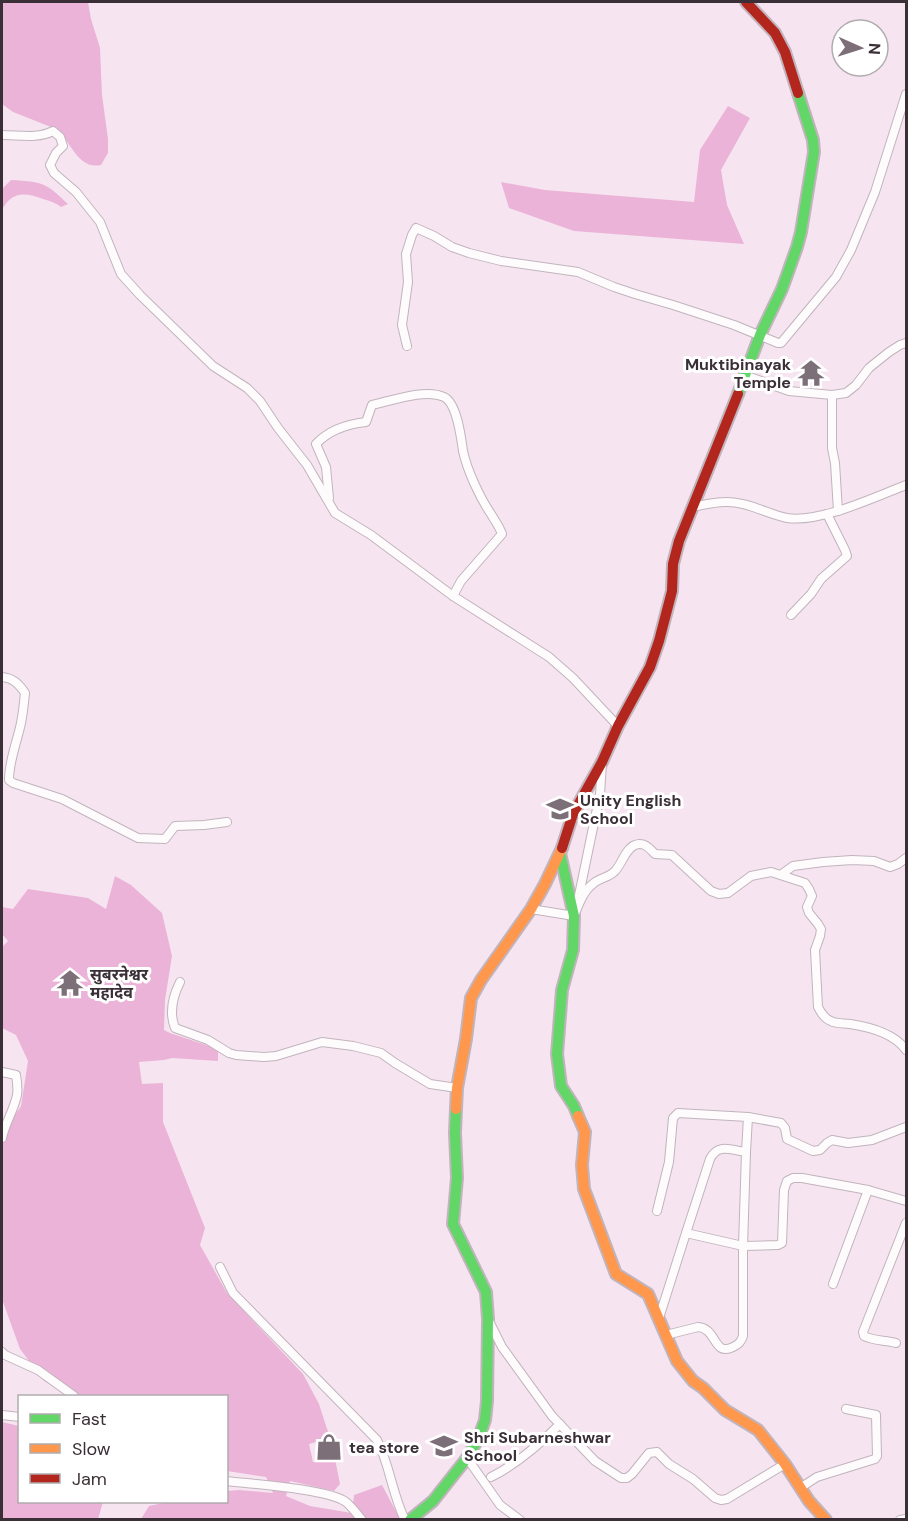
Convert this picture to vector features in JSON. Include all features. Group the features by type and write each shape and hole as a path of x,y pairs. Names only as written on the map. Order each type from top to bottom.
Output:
{"street":[{"path":"410,1520 433,1501 467,1458 485,1420 488,1319 486,1292 453,1224 457,1178 455,1133 457,1088 471,998 531,909 545,884 560,853 573,814 640,687 659,641 672,591 673,564 679,542 760,335 782,289 801,232 814,152 813,140 785,52 775,33 746,2"},
{"path":"407,346 402,325 408,282 406,254 416,228 452,247 469,253 501,261 578,272 614,287 734,325 781,343 836,277 851,250 875,192 906,94"},
{"path":"2,135 37,136 53,131 60,136 63,146 56,153 50,165 100,222 121,274 213,366 248,388 260,401 307,465 335,513 371,535 453,596 549,657 573,678 618,726"},
{"path":"744,375 789,391 832,395 846,393 856,385 869,368 889,352 906,343"},
{"path":"330,504 326,467 316,444 322,437 347,425 366,422 372,405 414,395 432,394 446,397 454,410 462,435 465,459 476,486 502,534 461,581 453,596"},
{"path":"832,395 832,448 838,511"},
{"path":"693,507 726,502 788,518 814,517 838,511 906,485"},
{"path":"791,615 811,594 821,579 847,556 827,514"},
{"path":"2,677 9,678 26,693 21,723 5,780 62,800 138,838 165,839 175,826 227,822"},
{"path":"602,762 600,795 574,916 573,950 562,990 557,1053 561,1086 574,1106 585,1132 582,1165 584,1190 616,1274 648,1294 677,1360 693,1382 703,1388 725,1410 758,1430 785,1464 809,1501 826,1520"},
{"path":"574,916 580,899 594,883 615,871 635,844 648,847 661,856 672,855 711,891 719,894 729,893 751,876 771,872 805,883 812,896 807,907 809,913 821,929 814,950 818,1007 831,1021 873,1028 891,1037 906,1050"},
{"path":"560,853 574,916"},
{"path":"782,874 793,866 852,860 874,861 890,867 906,858"},
{"path":"531,909 574,916"},
{"path":"180,982 176,990 172,1014 175,1028 208,1040 229,1053 264,1057 276,1056 322,1042 353,1046 381,1053 430,1084 457,1088"},
{"path":"2,1072 16,1075 17,1094 4,1126 2,1138"},
{"path":"657,1211 669,1162 673,1118 678,1113 748,1117 781,1123 786,1128 787,1139 813,1151 819,1150 832,1140 848,1143 872,1140 906,1127"},
{"path":"666,1335 703,1328 710,1332 717,1346 722,1349 728,1349 741,1342 743,1336 743,1246 748,1117"},
{"path":"659,1318 714,1152 719,1149 746,1152"},
{"path":"686,1233 743,1246 782,1243 784,1190 787,1181 793,1178 868,1190 906,1201"},
{"path":"833,1284 868,1190"},
{"path":"896,1343 869,1339 864,1336 863,1332 906,1223"},
{"path":"220,1267 233,1293 377,1440 384,1453 398,1506 405,1520"},
{"path":"488,1319 502,1347 560,1424 595,1461 621,1478 627,1478 650,1453 657,1452 669,1464 722,1500 785,1464"},
{"path":"2,1352 38,1370 73,1395"},
{"path":"800,1488 817,1477 875,1459 877,1456 876,1415 846,1409"},
{"path":"2,1415 18,1417"},
{"path":"490,1477 507,1469 538,1446 560,1424"},
{"path":"467,1458 500,1505 520,1520"},
{"path":"228,1481 306,1491 334,1497 345,1502 362,1520"},
{"path":"900,1520 906,1519"}],"shaded area":[{"path":"2,2 88,2 100,48 102,95 108,139 108,153 101,165 86,163 80,159 56,129 13,112 2,104"},
{"path":"728,106 750,118 721,170 727,205 744,244 574,231 509,208 501,182 545,190 694,202 700,150"},
{"path":"11,180 43,184 68,204 61,207 53,202 25,194 14,196 2,210 2,189"},
{"path":"115,876 131,885 162,913 172,956 165,1000 164,1030 218,1049 218,1061 172,1058 139,1062 142,1084 163,1083 163,1122 205,1228 200,1245 227,1293 303,1374 319,1404 330,1438 309,1444 313,1462 335,1459 340,1484 334,1491 290,1481 286,1496 310,1506 352,1513 354,1495 382,1485 400,1519 141,1519 149,1506 163,1503 228,1503 228,1491 273,1493 266,1477 228,1471 228,1395 68,1395 44,1381 20,1349 2,1299 2,1134 21,1106 28,1061 16,1035 2,1028 2,947 8,941 2,934 2,907 13,909 28,889 88,898 106,909"},
{"path":"2,1422 18,1426 18,1503 103,1503 98,1519 2,1519"}],"traffic: fast":[{"path":"738,394 760,335 782,289 801,232 814,152 813,140 798,93"},
{"path":"560,853 574,916 573,950 562,990 557,1054 561,1086 578,1116"},
{"path":"410,1520 433,1501 467,1458 479,1437 485,1420 488,1319 486,1292 453,1224 457,1178 456,1109"}],"traffic: slow":[{"path":"456,1109 457,1088 471,998 531,909 562,848"},
{"path":"578,1116 585,1132 582,1165 584,1189 616,1274 648,1294 677,1361 693,1381 725,1410 758,1430 785,1464 809,1501 826,1520"}],"traffic: jam":[{"path":"746,2 775,33 785,52 798,93"},
{"path":"562,848 573,814 650,667 672,591 673,564 679,541 738,394"}],"place":[{"name":"Muktibinayak Temple","path":"811,373"},
{"name":"Unity English School","path":"560,809"},
{"name":"सुबरनेश्वर महादेव","path":"70,983"},
{"name":"Shri Subarneshwar School","path":"444,1446"},
{"name":"tea store","path":"329,1447"}]}
